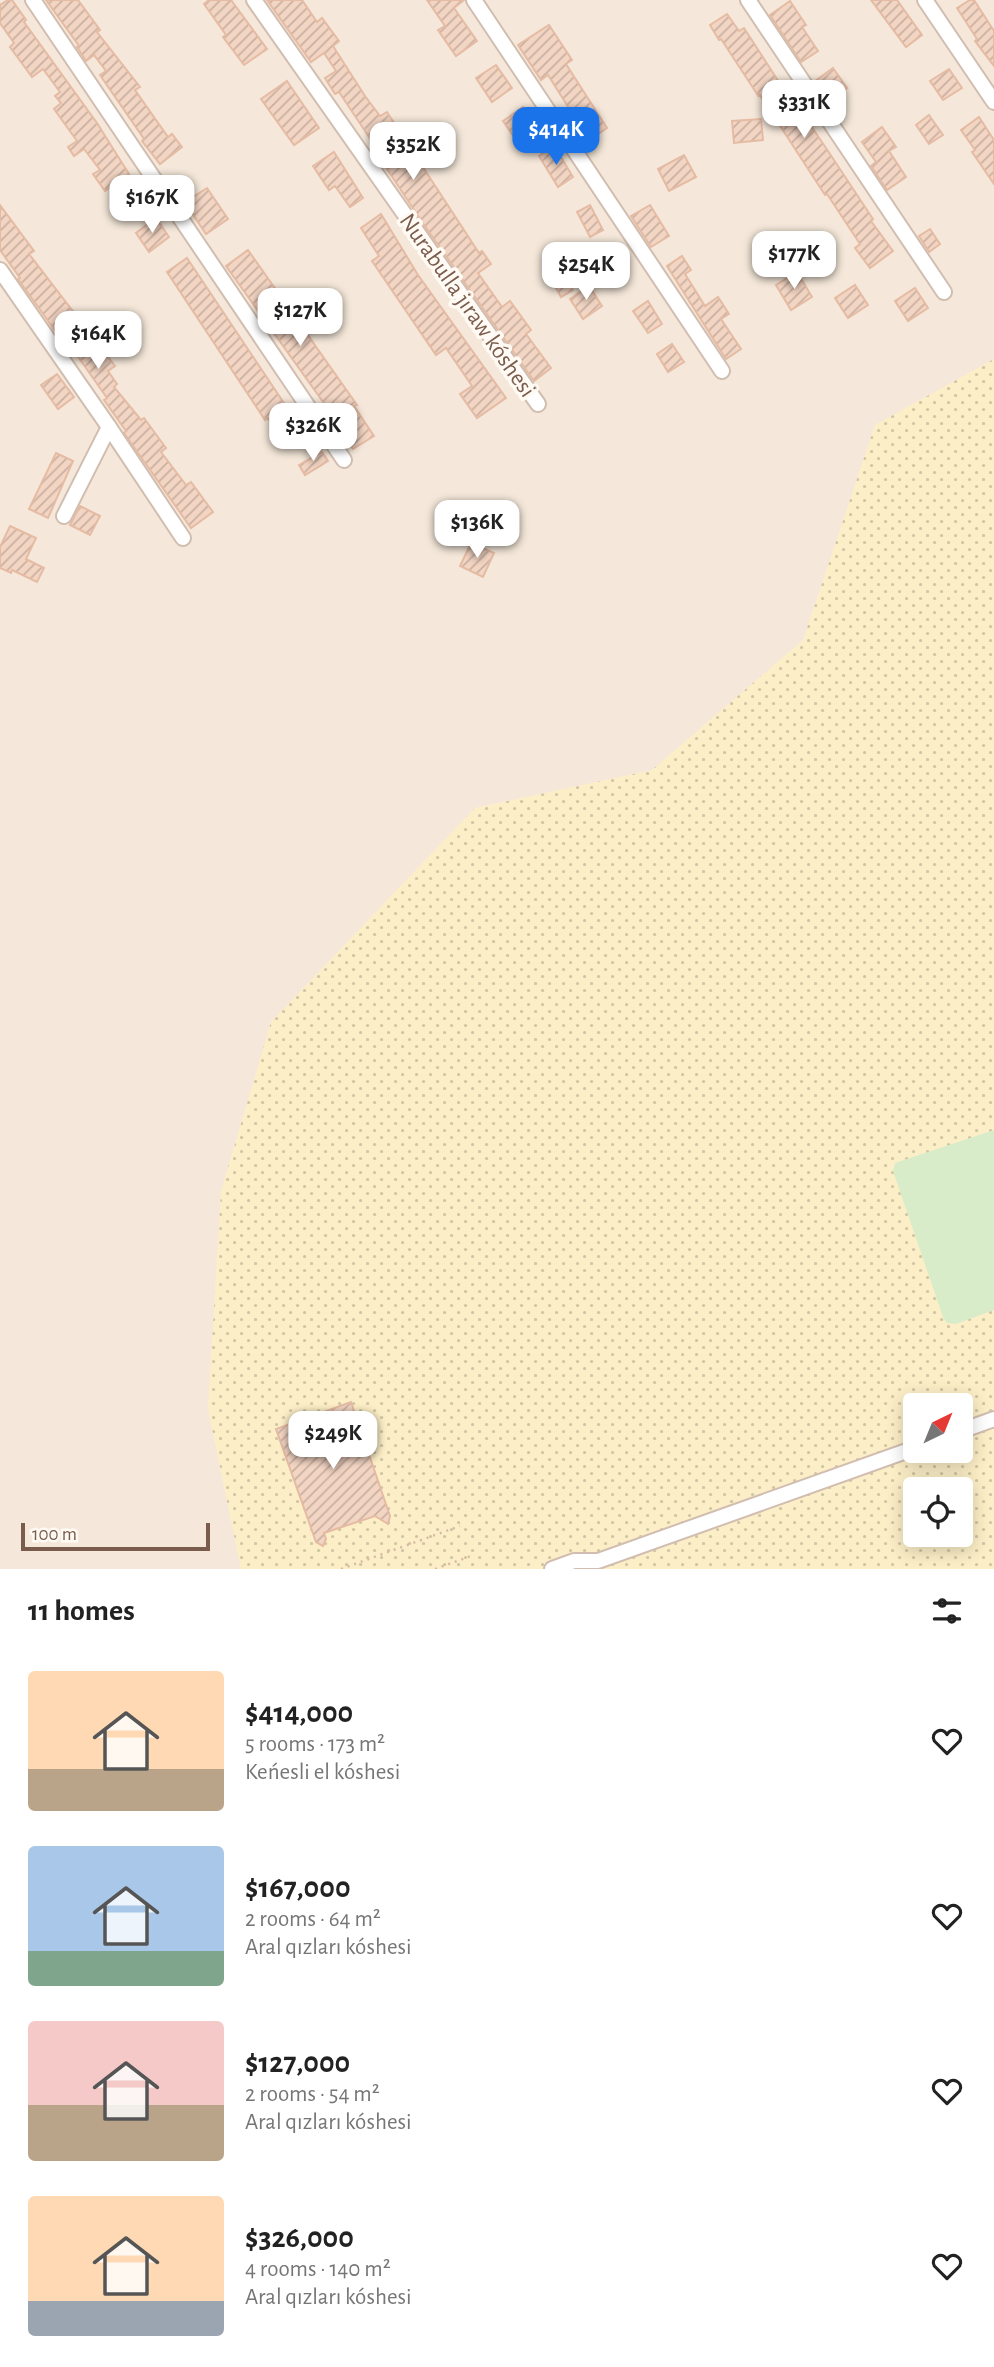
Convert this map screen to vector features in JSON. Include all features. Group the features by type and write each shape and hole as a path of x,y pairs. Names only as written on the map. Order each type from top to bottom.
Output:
{"street":[{"path":"33,0 344,460"},
{"name":"Nurabulla jıraw kóshesi","path":"254,0 538,404"},
{"path":"474,0 722,371"},
{"path":"748,0 944,292"},
{"path":"925,0 994,102"},
{"path":"0,270 183,538"},
{"path":"64,516 109,427"},
{"path":"973,1427 994,1419"},
{"path":"552,1569 574,1561 596,1566 903,1452"}],"path":[{"path":"341,1569 460,1526"},
{"path":"435,1569 471,1556"}],"shaded area":[{"path":"0,0 994,0 994,1569 0,1569"}],"sand":[{"path":"994,359 994,1569 241,1569 208,1409 221,1191 271,1022 475,808 652,770 803,640 875,425"}],"green space":[{"path":"994,1130 994,1310 956,1324 947,1323 893,1171 895,1163"}],"building":[{"path":"12,0 26,20 24,22 97,123 129,174 105,191 93,174 100,170 84,149 74,156 68,147 77,141 54,109 61,103 55,96 60,92 43,69 32,77 10,47 14,43 0,23 0,5"},
{"path":"46,0 78,0 100,30 97,32 140,87 135,90 168,137 172,134 182,147 160,164 100,75 106,71 94,55 86,61 77,47 79,46"},
{"path":"209,0 231,0 267,49 244,65 223,37 226,35 204,4"},
{"path":"267,0 302,0 317,22 322,18 339,41 333,46 365,96 380,116 387,112 479,253 482,251 491,264 478,273 502,307 510,301 531,330 526,334 551,368 534,381 422,222 339,92 335,94 325,78 336,71 324,53 311,62"},
{"path":"427,0 464,0 454,8 477,41 456,56 438,30 445,26"},
{"path":"871,0 897,0 922,35 906,47"},
{"path":"974,0 994,31 994,66 975,41 977,39 957,8"},
{"path":"790,1 806,25 802,27 818,51 801,62 770,15"},
{"path":"727,14 739,31 744,28 893,251 870,268 855,248 860,244 710,25"},
{"path":"549,25 572,60 566,64 607,128 589,140 548,75 541,80 518,45"},
{"path":"496,65 512,88 492,102 476,78"},
{"path":"833,68 847,88 828,102 814,82"},
{"path":"949,69 962,88 943,100 930,81"},
{"path":"287,81 319,128 294,145 261,99"},
{"path":"523,107 540,131 519,144 503,121"},
{"path":"929,115 943,135 929,144 916,125"},
{"path":"979,117 994,140 994,184 961,130"},
{"path":"761,119 763,140 734,143 732,121"},
{"path":"882,127 896,147 889,151 906,177 887,190 871,166 876,162 862,142"},
{"path":"554,146 573,177 558,187 539,156"},
{"path":"334,152 363,198 350,207 335,186 329,190 313,166"},
{"path":"684,155 696,177 669,191 658,169"},
{"path":"180,178 193,197 207,188 228,219 206,234 172,183"},
{"path":"0,205 34,251 29,254 115,366 108,371 117,384 114,387 141,420 144,418 166,448 161,452 186,485 191,482 213,512 191,528 124,433 126,431 104,400 107,398 74,351 71,353 0,250"},
{"path":"590,205 603,230 590,237 577,212"},
{"path":"650,205 669,236 651,247 631,216"},
{"path":"381,214 418,275 506,398 477,418 460,394 472,386 446,348 436,355 372,261 379,256 361,228"},
{"path":"156,218 169,237 149,252 136,233"},
{"path":"930,229 940,244 929,252 919,236"},
{"path":"248,250 357,405 354,406 374,436 353,449 336,424 338,423 226,266"},
{"path":"682,256 691,270 685,274 705,306 718,297 729,314 721,319 741,349 726,359 667,266"},
{"path":"187,258 304,433 287,445 268,418 265,420 167,272"},
{"path":"560,265 573,290 561,297 547,272"},
{"path":"797,272 812,297 791,310 776,285"},
{"path":"855,285 868,305 848,318 835,298"},
{"path":"589,286 602,306 583,319 570,299"},
{"path":"915,288 928,308 908,321 895,301"},
{"path":"648,301 662,324 648,333 633,311"},
{"path":"672,344 684,362 668,372 657,354"},
{"path":"57,374 74,397 58,409 41,385"},
{"path":"322,452 328,461 305,475 299,465"},
{"path":"56,453 73,461 48,518 29,509"},
{"path":"80,506 100,516 90,535 70,525"},
{"path":"10,526 36,538 26,559 44,568 37,582 12,570 11,573 0,568 0,547"},
{"path":"471,543 494,553 483,577 460,566"},
{"path":"351,1402 390,1516 388,1524 375,1516 324,1533 326,1539 323,1546 316,1542 276,1429"}]}
